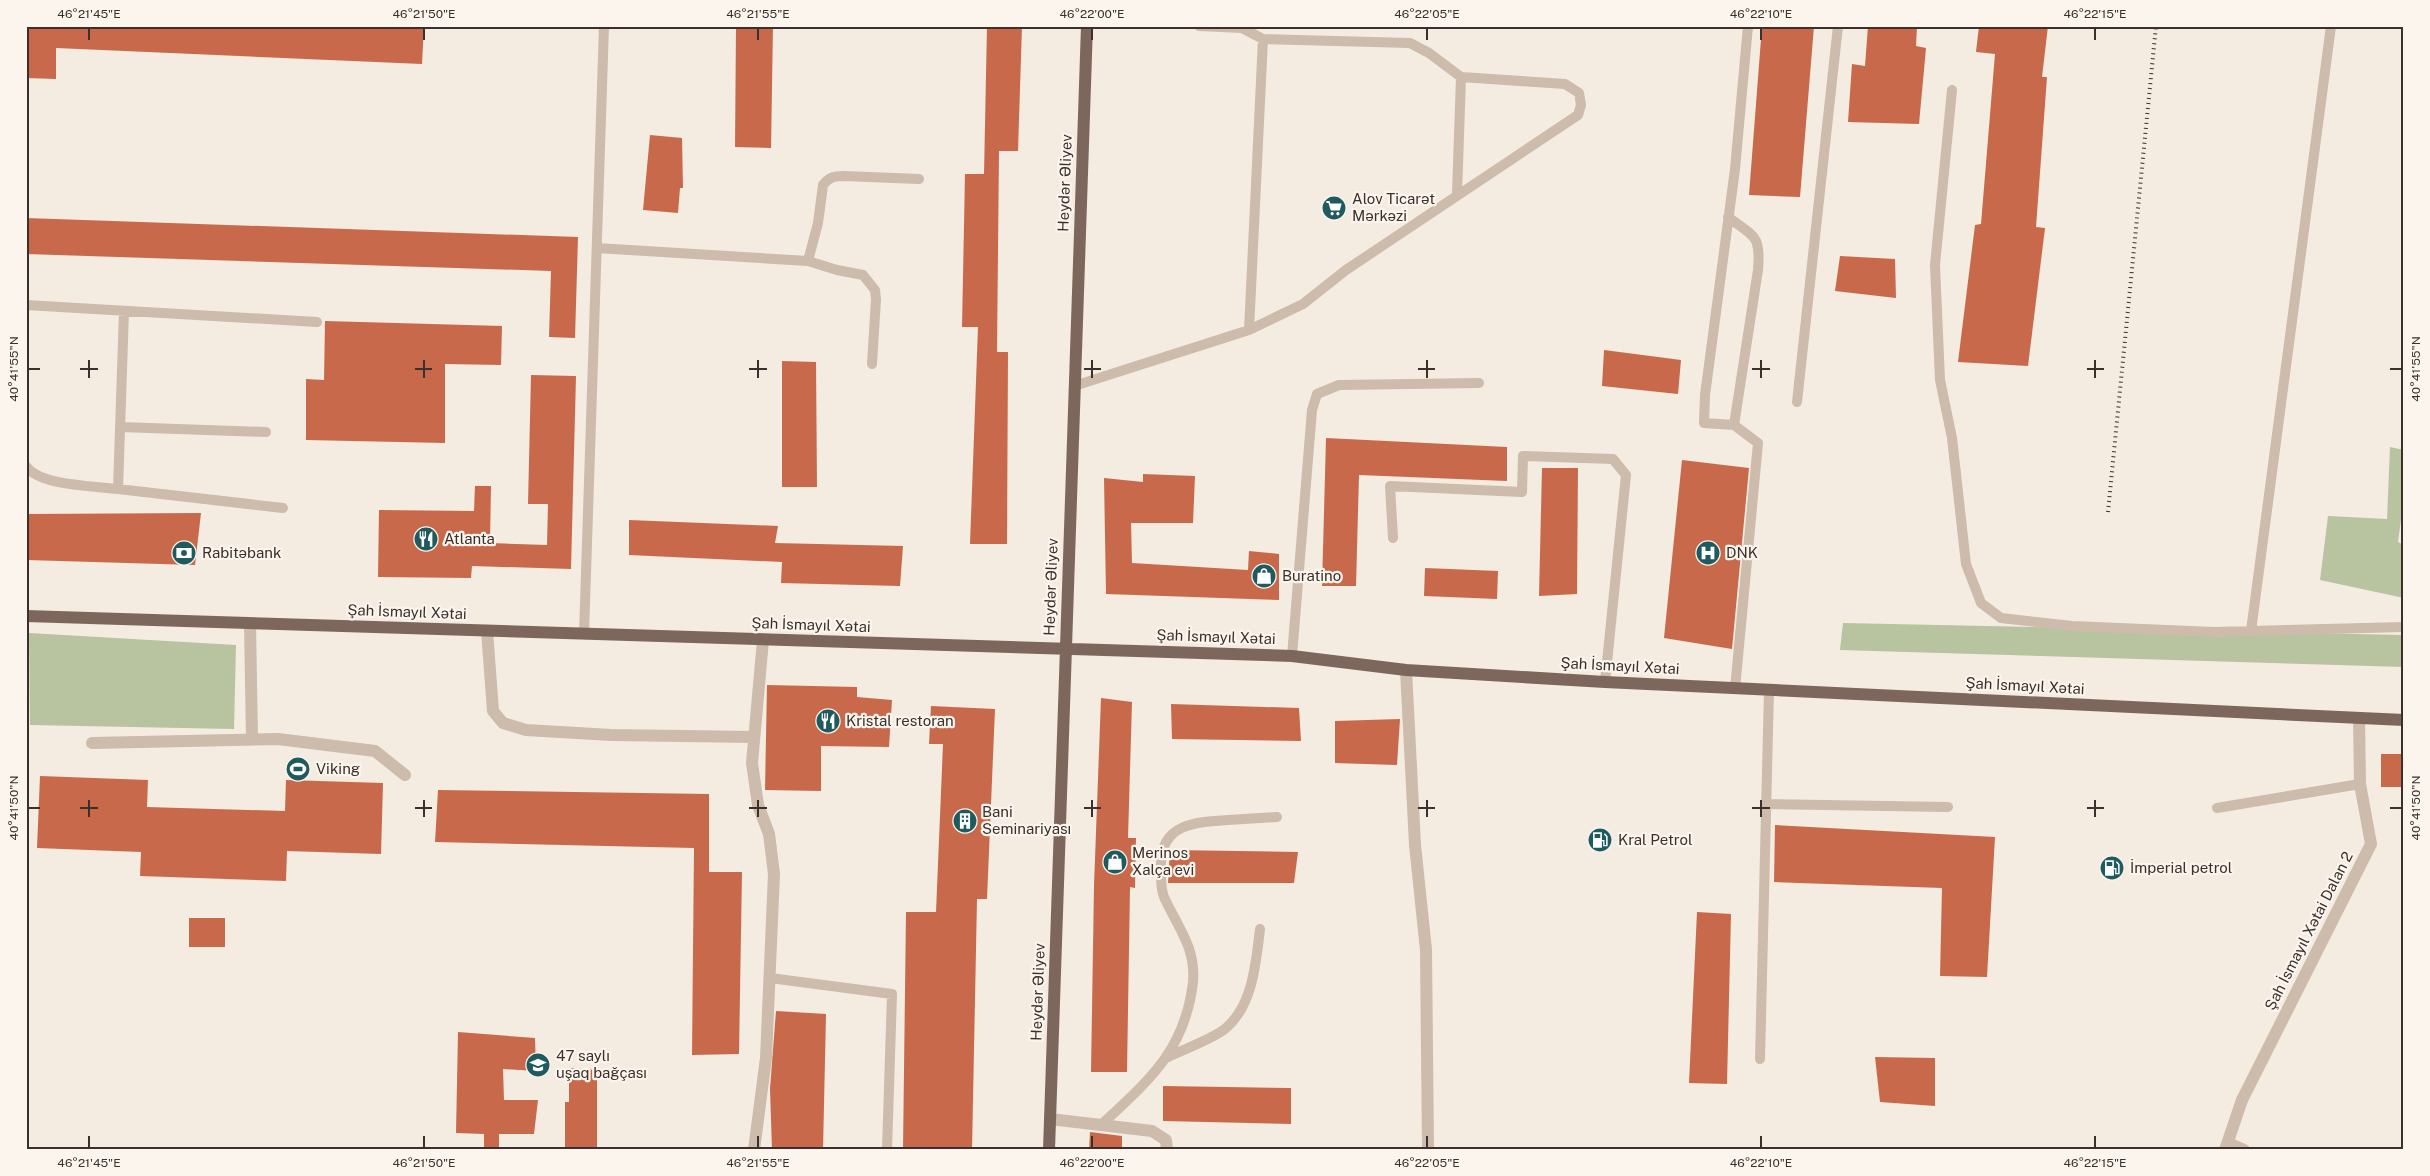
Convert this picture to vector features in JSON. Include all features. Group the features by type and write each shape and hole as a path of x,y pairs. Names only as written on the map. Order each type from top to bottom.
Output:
{"main road":[{"name":"Heydər Əliyev","path":"1049,1150 1087,26"},
{"name":"Şah İsmayıl Xətai","path":"26,616 1292,656 1406,670 1605,682 2404,720"}],"street":[{"path":"250,624 252,739"},
{"path":"487,631 493,711 503,723 526,730 611,736 753,737"},
{"path":"754,1150 766,1058 774,874 769,834 758,805 752,763 753,737 764,640"},
{"path":"1406,670 1415,845 1426,950 1428,1150"},
{"name":"Şah İsmayıl Xətai Dalan 2","path":"2226,1146 2242,1100 2371,844 2360,784 2359,718"},
{"path":"92,743 223,742 278,739 375,751 405,775"},
{"path":"1050,1119 1152,1131 1166,1140 1167,1150"},
{"path":"2226,1146 2244,1150"}],"lane":[{"path":"584,634 604,26"},
{"path":"1074,386 1249,330 1303,304 1346,270 1457,194 1578,115 1581,105 1579,93 1565,84 1461,77 1429,53 1410,43 1263,39 1242,28 1199,26"},
{"path":"1735,689 1758,442 1734,424 1704,423 1705,395 1735,169 1748,26"},
{"path":"1797,402 1838,26"},
{"path":"2250,631 2332,26"},
{"path":"1249,330 1263,39"},
{"path":"1457,194 1461,77"},
{"path":"1952,90 1935,265 1940,380 1952,438 1966,564 1981,603 2001,618 2072,626 2214,632 2404,627"},
{"path":"808,261 818,223 823,185 827,180 833,176 919,179"},
{"path":"1728,217 1757,239 1760,247 1734,424"},
{"path":"597,248 808,261 837,270 863,275 872,284 876,299 872,364"},
{"path":"26,304 317,322"},
{"path":"118,489 124,311"},
{"path":"1292,656 1312,410 1317,394 1339,385 1479,383"},
{"path":"120,427 266,432"},
{"path":"1393,538 1390,486 1522,492 1523,456 1613,459 1626,474 1605,682"},
{"path":"26,466 30,472 51,481 283,508"},
{"path":"1760,1059 1769,690"},
{"path":"2217,808 2360,784"},
{"path":"1766,804 1948,807"},
{"path":"1101,1125 1151,1078 1167,1058 1177,1041 1186,1015 1193,981 1192,958 1187,939 1163,896 1161,864 1164,844 1181,827 1196,822 1278,817"},
{"path":"1167,1058 1226,1029 1241,1008 1255,972 1260,929"},
{"path":"770,978 892,994 887,1150"}],"green space":[{"path":"2390,447 2404,450 2404,497 2398,542 2404,545 2404,598 2320,580 2328,516 2387,519"},
{"path":"1843,623 2404,635 2404,667 1840,650"},
{"path":"29,633 236,645 234,729 30,725"}],"building":[{"path":"26,26 424,26 422,64 56,48 56,79 26,78"},
{"path":"736,26 773,26 771,148 735,147"},
{"path":"987,26 1022,26 1018,151 999,151 997,352 1008,352 1007,544 970,544 978,327 962,327 965,174 984,174"},
{"path":"1762,26 1814,26 1800,197 1749,195"},
{"path":"1868,26 1917,26 1916,46 1926,48 1919,124 1848,122 1852,64 1865,66"},
{"path":"1979,26 2048,26 2042,77 2047,77 2036,227 2045,228 2028,366 1958,362 1975,225 1981,224 1995,54 1976,52"},
{"path":"650,135 682,138 683,188 680,188 678,213 643,210"},
{"path":"26,218 578,237 575,338 549,337 551,271 26,254"},
{"path":"1840,256 1895,259 1896,298 1835,291"},
{"path":"325,321 502,326 501,365 445,364 445,443 306,440 306,379 324,380"},
{"path":"1604,350 1681,360 1678,394 1602,386"},
{"path":"782,361 816,362 817,487 782,487"},
{"path":"531,375 576,376 571,569 472,566 471,578 378,577 379,510 474,511 475,486 491,486 490,543 547,545 548,504 528,504"},
{"path":"1326,438 1507,447 1507,481 1359,475 1356,586 1322,586"},
{"name":"DNK","path":"1682,460 1749,468 1732,649 1664,638"},
{"path":"1542,468 1578,468 1577,594 1539,596"},
{"path":"1143,474 1195,476 1193,523 1131,523 1132,563 1248,570 1249,551 1279,554 1279,600 1106,594 1104,478 1143,482"},
{"path":"201,513 195,565 26,560 26,514"},
{"path":"629,520 778,526 775,543 903,546 900,586 781,583 782,562 629,555"},
{"path":"1425,568 1498,571 1497,599 1424,596"},
{"name":"Kristal restoran","path":"767,685 857,687 857,697 892,700 889,747 821,746 821,791 765,790"},
{"path":"1101,698 1132,702 1128,838 1136,838 1135,888 1130,887 1127,1072 1091,1072 1094,886"},
{"path":"1171,704 1299,708 1301,741 1172,739"},
{"path":"931,706 995,709 987,899 977,899 972,1150 903,1150 906,912 936,912 943,744 929,744"},
{"path":"1400,719 1397,765 1335,763 1335,721"},
{"path":"2381,754 2404,754 2404,787 2381,787"},
{"path":"40,776 148,780 147,807 285,811 286,780 383,783 381,854 287,851 286,881 140,876 141,852 37,848"},
{"path":"438,790 709,794 709,872 742,872 739,1054 692,1055 694,848 435,842"},
{"path":"1775,825 1995,837 1987,977 1940,976 1942,888 1774,882"},
{"path":"1170,850 1298,852 1294,883 1168,883"},
{"path":"1697,912 1731,914 1727,1084 1689,1083"},
{"path":"189,918 225,918 225,947 189,947"},
{"path":"776,1011 826,1014 823,1150 772,1150 770,1089"},
{"path":"458,1032 535,1038 536,1071 503,1069 504,1100 538,1100 534,1134 499,1134 499,1150 484,1150 484,1134 456,1133"},
{"path":"1875,1057 1935,1058 1935,1106 1880,1102"},
{"path":"569,1068 597,1070 597,1150 565,1150 565,1102 569,1102"},
{"path":"1163,1086 1291,1088 1291,1124 1163,1121"},
{"path":"1090,1132 1122,1136 1122,1150 1089,1150"}],"railway":[{"path":"2108,512 2156,26"}],"place":[{"name":"Alov Ticarət Mərkəzi","path":"1334,208"},
{"name":"Atlanta","path":"426,539"},
{"name":"Rabitəbank","path":"184,553"},
{"name":"DNK","path":"1708,553"},
{"name":"Buratino","path":"1264,576"},
{"name":"Kristal restoran","path":"828,721"},
{"name":"Viking","path":"298,769"},
{"name":"Bani Seminariyası","path":"965,821"},
{"name":"Kral Petrol","path":"1600,840"},
{"name":"Merinos Xalça evi","path":"1115,862"},
{"name":"İmperial petrol","path":"2112,868"},
{"name":"47 saylı uşaq bağçası","path":"538,1065"}]}
